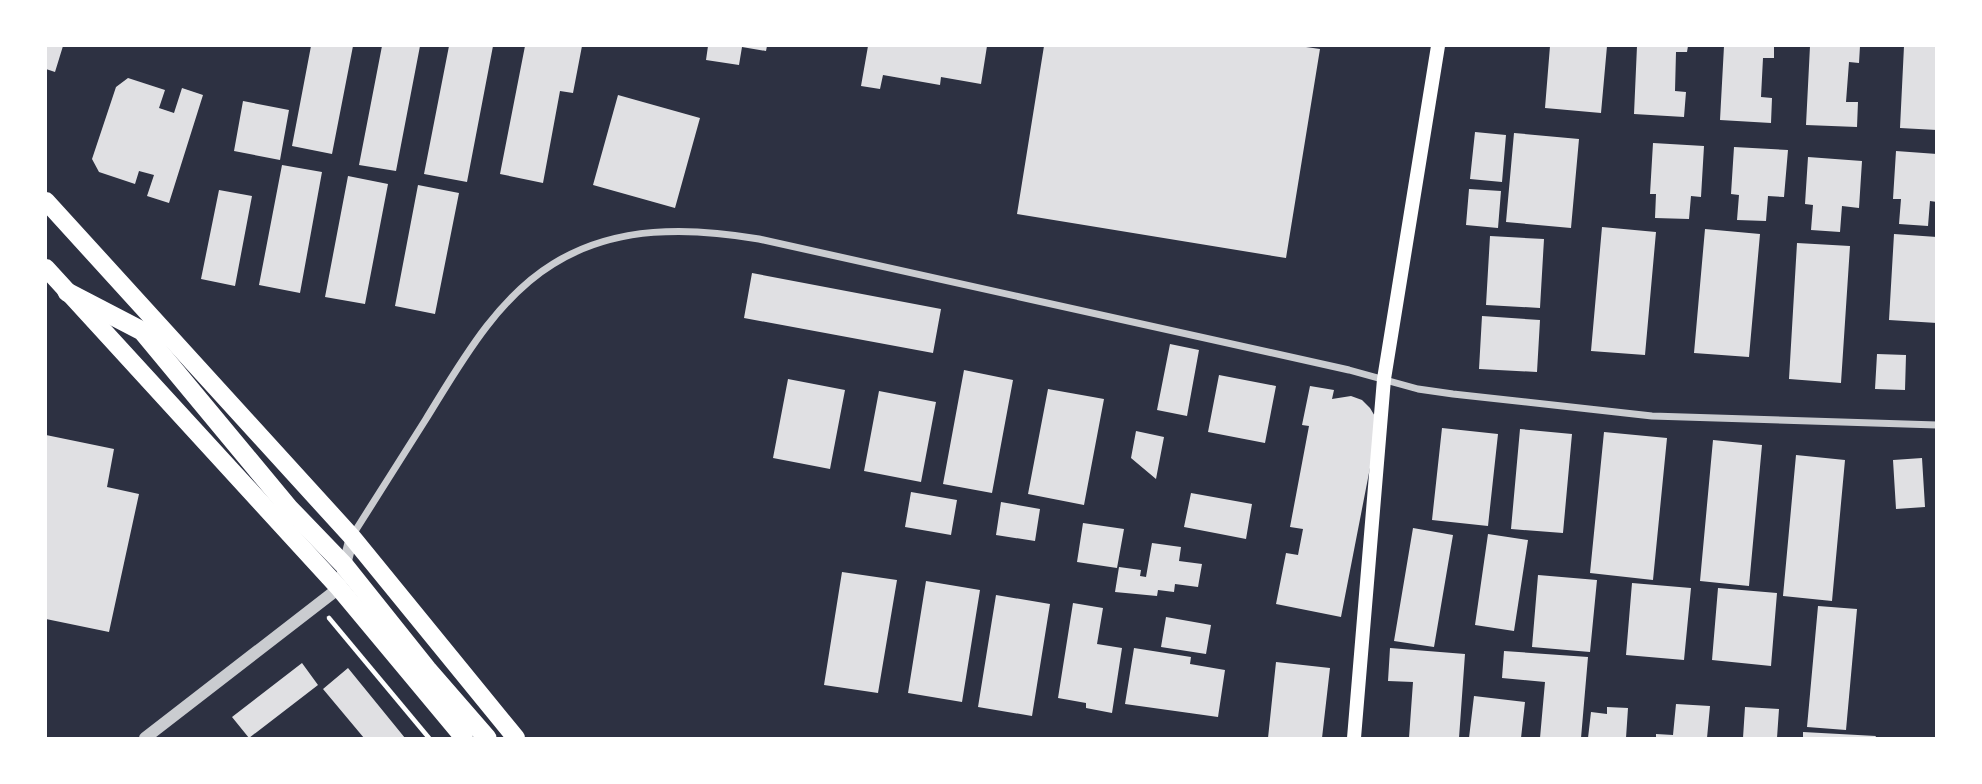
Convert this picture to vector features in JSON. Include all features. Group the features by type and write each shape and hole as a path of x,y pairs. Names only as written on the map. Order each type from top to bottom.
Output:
{"highway":[{"path":"67,292 142,331 289,508 344,565 487,738"}],"main road":[{"path":"1354,738 1384,379 1438,46"},
{"path":"46,201 352,537 516,738"},
{"path":"46,268 339,588 464,738"}],"street":[{"path":"145,738 339,588 352,537 460,365 522,288 553,264 586,248 627,236 673,230 720,232 759,239 1384,379 1418,389 1652,416 1937,425"}],"path":[{"path":"317,604 429,738"}],"building":[{"path":"46,46 63,46 55,72 46,69"},
{"path":"311,46 353,46 332,154 292,146"},
{"path":"382,46 420,46 396,171 359,165"},
{"path":"449,46 493,46 467,182 424,174"},
{"path":"525,46 582,46 573,93 560,91 543,183 500,174"},
{"path":"708,46 767,46 766,51 742,47 739,65 706,60"},
{"path":"868,46 987,46 981,84 941,77 940,85 883,75 880,89 861,86"},
{"path":"1044,46 1299,46 1320,49 1286,258 1017,214"},
{"path":"1550,46 1607,46 1601,113 1545,108"},
{"path":"1637,46 1688,46 1687,52 1676,52 1675,91 1686,92 1684,117 1634,114"},
{"path":"1724,46 1774,46 1774,58 1763,58 1761,97 1772,98 1771,123 1720,120"},
{"path":"1810,46 1860,46 1859,63 1849,62 1846,102 1858,102 1857,127 1806,125"},
{"path":"1904,46 1937,46 1937,130 1900,128"},
{"path":"128,78 165,90 159,108 174,113 182,88 203,95 169,203 147,196 154,175 139,171 135,184 99,172 92,159 116,87"},
{"path":"618,95 700,118 675,208 593,185"},
{"path":"243,101 289,110 280,160 234,151"},
{"path":"1475,132 1506,135 1502,182 1470,179"},
{"path":"1514,133 1579,139 1571,228 1506,222"},
{"path":"1653,143 1704,146 1701,197 1691,196 1689,219 1655,218 1656,194 1650,194"},
{"path":"1734,147 1788,150 1784,197 1768,196 1766,221 1737,220 1739,195 1731,194"},
{"path":"1896,151 1937,154 1937,202 1930,201 1928,226 1899,224 1901,199 1893,199"},
{"path":"1808,157 1862,161 1859,208 1842,206 1840,232 1811,230 1813,205 1805,204"},
{"path":"282,165 322,172 300,293 259,285"},
{"path":"348,176 388,184 365,304 325,297"},
{"path":"418,185 459,193 435,314 395,306"},
{"path":"1469,189 1501,191 1498,228 1466,225"},
{"path":"219,190 252,196 235,286 201,279"},
{"path":"1602,227 1656,232 1645,355 1591,351"},
{"path":"1705,229 1760,234 1749,357 1694,353"},
{"path":"1894,234 1937,237 1937,323 1889,320"},
{"path":"1490,236 1544,239 1540,308 1486,305"},
{"path":"1797,243 1850,246 1841,383 1789,379"},
{"path":"752,273 941,309 933,353 744,318"},
{"path":"1482,316 1540,320 1537,372 1479,369"},
{"path":"1170,344 1199,350 1187,416 1157,410"},
{"path":"1877,354 1906,355 1905,390 1875,389"},
{"path":"964,370 1013,380 992,493 943,484"},
{"path":"1219,375 1276,386 1265,443 1208,432"},
{"path":"788,379 845,390 830,469 773,458"},
{"path":"1310,386 1334,390 1332,399 1351,396 1362,400 1376,418 1375,442 1341,617 1276,604 1286,553 1298,555 1303,529 1290,527 1309,426 1302,425"},
{"path":"1048,389 1104,399 1084,505 1028,494"},
{"path":"879,391 936,402 921,482 864,471"},
{"path":"1442,428 1498,434 1488,526 1432,520"},
{"path":"1520,429 1572,434 1563,533 1511,529"},
{"path":"1136,431 1164,437 1156,479 1131,458"},
{"path":"1604,432 1667,438 1653,580 1590,573"},
{"path":"46,435 114,449 107,487 139,494 109,632 46,619"},
{"path":"1713,440 1762,445 1749,586 1700,581"},
{"path":"1796,455 1845,460 1832,601 1783,596"},
{"path":"1922,458 1925,507 1896,509 1893,460"},
{"path":"911,492 957,500 951,535 905,527"},
{"path":"1191,493 1252,504 1246,539 1184,527"},
{"path":"1001,502 1040,509 1035,541 996,535"},
{"path":"1083,523 1124,529 1117,568 1077,562"},
{"path":"1413,528 1453,535 1434,647 1394,641"},
{"path":"1488,534 1528,540 1514,631 1475,625"},
{"path":"1152,543 1181,547 1179,561 1202,564 1198,587 1175,584 1174,592 1158,590 1157,596 1115,592 1119,567 1141,570 1140,576 1146,577"},
{"path":"842,572 897,580 878,693 824,685"},
{"path":"1538,575 1597,580 1590,652 1532,647"},
{"path":"926,581 980,590 962,702 908,693"},
{"path":"1632,583 1691,588 1684,660 1626,655"},
{"path":"1718,588 1777,593 1771,666 1712,660"},
{"path":"996,595 1050,604 1032,716 978,707"},
{"path":"1073,603 1103,608 1097,644 1122,648 1112,713 1086,708 1086,703 1058,698"},
{"path":"1818,606 1857,609 1846,730 1807,727"},
{"path":"1166,617 1211,625 1206,654 1161,647"},
{"path":"1134,648 1191,657 1190,664 1225,670 1218,717 1125,704"},
{"path":"1390,648 1465,654 1459,738 1409,738 1413,682 1388,681"},
{"path":"1504,651 1588,657 1581,738 1540,738 1545,682 1502,678"},
{"path":"1276,662 1330,668 1322,738 1268,738"},
{"path":"302,663 318,685 249,738 232,717"},
{"path":"348,668 405,738 364,738 323,689"},
{"path":"1474,696 1525,702 1521,738 1469,738"},
{"path":"1676,704 1710,706 1707,738 1656,738 1656,734 1673,735"},
{"path":"1607,707 1628,708 1626,738 1588,738 1591,712 1607,714"},
{"path":"1745,707 1779,709 1777,738 1743,738"},
{"path":"1803,732 1876,736 1803,738"}]}
